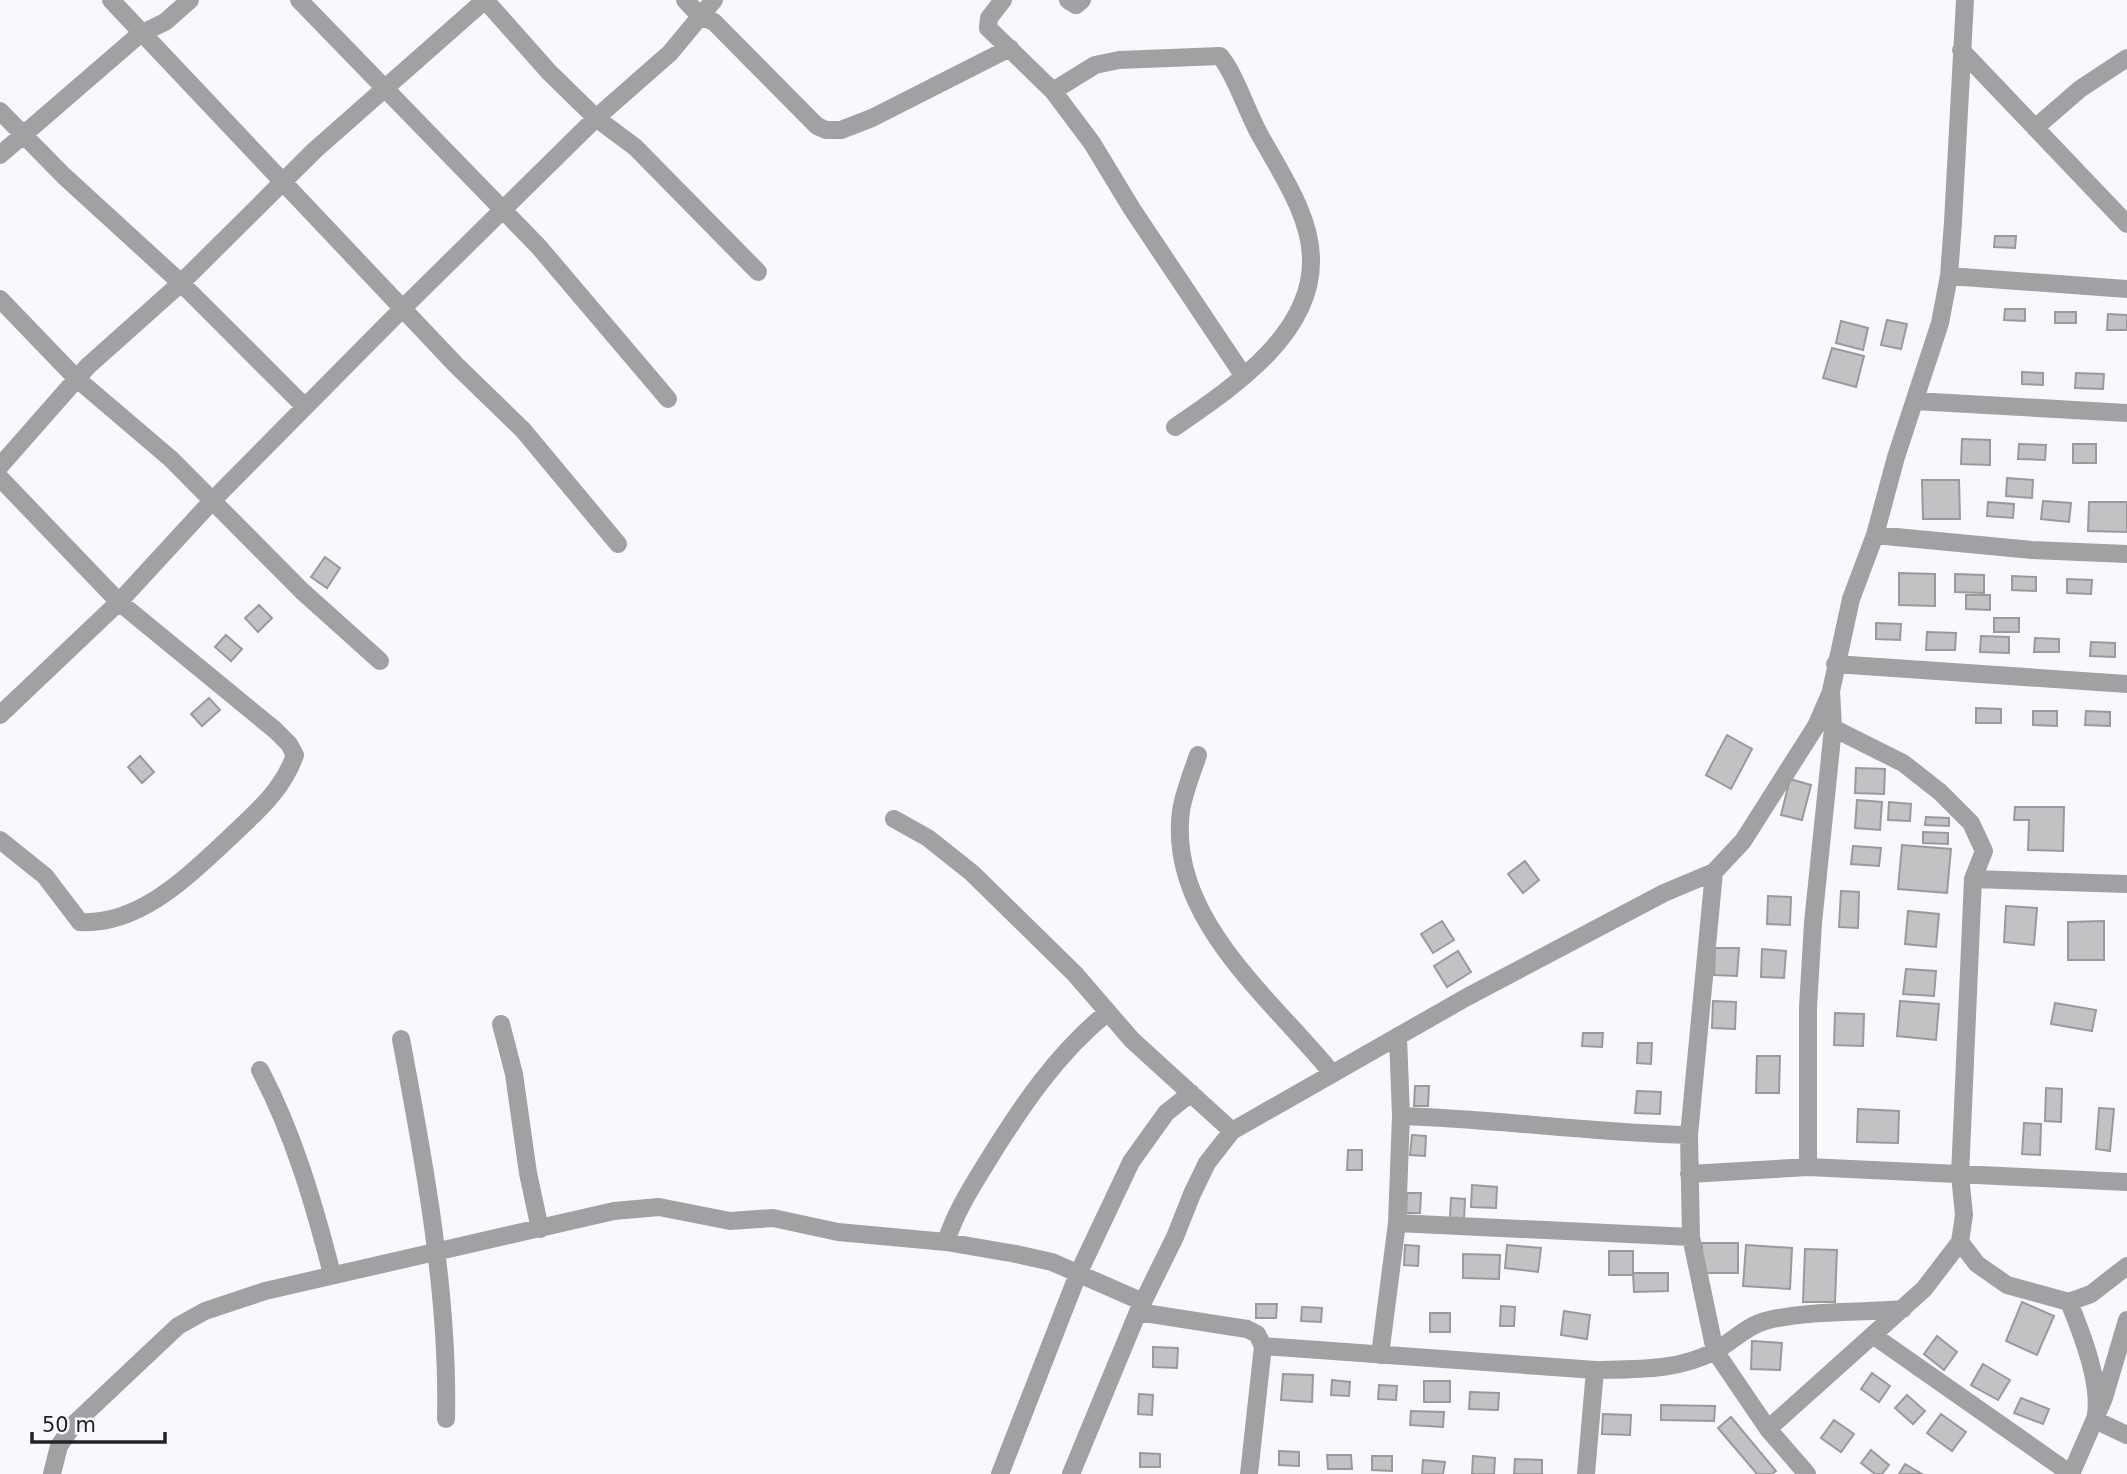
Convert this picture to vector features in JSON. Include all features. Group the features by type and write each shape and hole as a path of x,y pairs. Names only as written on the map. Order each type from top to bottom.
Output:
{"street":[{"path":"111,0 140,34 404,307 456,365 505,411 618,544"},
{"path":"0,155 140,34 164,22 190,0"},
{"path":"299,0 539,247 668,399"},
{"path":"0,466 76,378 181,283 283,181 485,0 549,72 596,118 635,147 758,272"},
{"path":"685,0 701,16 714,22 817,126 826,130 841,130 872,118 1010,48"},
{"path":"0,715 119,602 212,501 404,307 596,118 670,52 714,0"},
{"path":"1003,0 987,23 988,28 1053,91 1092,143 1132,209 1243,375"},
{"path":"1068,0 1076,5 1082,0"},
{"path":"1808,1167 1808,993 1833,728 1831,691 1851,599 1875,535 1940,323 1949,276 1965,0"},
{"path":"1961,50 2127,224"},
{"path":"1053,91 1095,65 1119,60 1220,56 1226,62 1252,123 1295,202 1308,236 1312,258 1310,282 1302,306 1286,330 1243,375 1175,427"},
{"path":"2035,128 2081,89 2127,58"},
{"path":"0,111 22,135 181,283 305,407"},
{"path":"1949,276 2127,289"},
{"path":"0,299 76,378 171,459 302,591 380,661"},
{"path":"1915,401 2127,413"},
{"path":"0,478 119,602 282,737 295,754 290,768 271,799 194,873 172,890 103,921 80,922 45,876 0,840"},
{"path":"1875,535 2018,549 2127,554"},
{"path":"1835,664 2127,684"},
{"path":"1071,1474 1140,1307 1207,1163 1232,1131 1331,1072 1537,959 1664,894 1714,872 1743,841 1816,726 1831,691"},
{"path":"1768,1429 1924,1289 1960,1242 1964,1215 1960,1175 1973,879 1984,852 1971,823 1903,763 1833,728"},
{"path":"1198,754 1181,811 1180,844 1193,894 1244,977 1331,1072"},
{"path":"894,819 928,838 972,873 1075,974 1132,1040 1232,1131"},
{"path":"1714,872 1689,1135 1690,1237 1715,1351 1768,1429 1807,1474"},
{"path":"1973,879 2127,884"},
{"path":"946,1242 963,1201 1020,1110 1085,1030 1108,1012"},
{"path":"502,1024 514,1074 528,1173 540,1229"},
{"path":"1380,1355 1397,1223 1401,1116 1398,1036"},
{"path":"401,1039 434,1251 446,1363 446,1419"},
{"path":"260,1070 285,1123 302,1168 332,1274"},
{"path":"1000,1474 1078,1274 1131,1162 1166,1113 1191,1093"},
{"path":"1401,1116 1497,1121 1591,1132 1689,1135"},
{"path":"1689,1174 1808,1167 2127,1182"},
{"path":"52,1474 64,1435 178,1326 205,1311 332,1274 614,1211 659,1207 730,1221 773,1217 849,1234 946,1242 1028,1256 1052,1262 1140,1307 1247,1329 1257,1334 1263,1346 1250,1474"},
{"path":"1397,1223 1690,1237"},
{"path":"1960,1242 1977,1264 2007,1285 2069,1302 2091,1294 2127,1266"},
{"path":"2069,1302 2085,1341 2098,1405 2095,1420"},
{"path":"1263,1346 1595,1370 1661,1367 1689,1362 1715,1351 1761,1322 1791,1315 1903,1309"},
{"path":"1874,1336 2071,1474 2095,1420 2127,1320"},
{"path":"1586,1474 1595,1370"},
{"path":"2095,1420 2127,1435"}],"building":[{"path":"1995,236 2016,236 2015,248 1994,247"},
{"path":"2005,309 2025,309 2025,321 2004,320"},
{"path":"2055,312 2076,312 2076,323 2055,323"},
{"path":"2108,314 2127,315 2127,330 2107,330"},
{"path":"1887,320 1907,324 1901,349 1881,345"},
{"path":"1841,321 1868,328 1863,350 1836,343"},
{"path":"1832,348 1864,356 1856,387 1823,378"},
{"path":"2022,372 2043,373 2043,385 2022,384"},
{"path":"2076,373 2104,374 2103,389 2075,388"},
{"path":"1962,439 1990,440 1990,465 1961,464"},
{"path":"2019,444 2046,445 2045,460 2018,459"},
{"path":"2073,444 2096,444 2096,463 2073,463"},
{"path":"2007,478 2033,480 2032,498 2006,496"},
{"path":"1922,480 1959,480 1960,519 1923,519"},
{"path":"2043,501 2071,503 2069,522 2041,519"},
{"path":"1988,502 2014,504 2013,518 1987,516"},
{"path":"2089,502 2127,502 2127,532 2088,531"},
{"path":"325,557 340,568 327,588 311,577"},
{"path":"1899,573 1935,574 1935,606 1899,605"},
{"path":"1955,574 1984,575 1984,593 1955,592"},
{"path":"2012,576 2036,577 2036,591 2012,590"},
{"path":"2067,579 2092,580 2091,594 2067,593"},
{"path":"1966,595 1990,595 1990,610 1966,609"},
{"path":"259,605 272,618 258,632 245,618"},
{"path":"1994,618 2019,618 2019,632 1994,632"},
{"path":"1876,623 1901,624 1900,640 1876,639"},
{"path":"1927,632 1956,633 1955,650 1926,650"},
{"path":"226,635 242,649 231,661 215,647"},
{"path":"1981,636 2009,637 2009,653 1980,652"},
{"path":"2035,638 2059,639 2059,652 2034,652"},
{"path":"2091,642 2115,643 2115,657 2090,656"},
{"path":"209,698 220,710 202,726 191,714"},
{"path":"1976,708 2001,709 2001,723 1976,723"},
{"path":"2033,711 2057,711 2057,726 2033,725"},
{"path":"2086,711 2110,712 2110,726 2085,725"},
{"path":"1727,735 1752,749 1731,789 1706,775"},
{"path":"140,756 154,772 142,783 128,767"},
{"path":"1856,768 1885,769 1884,794 1855,793"},
{"path":"1790,779 1811,785 1802,820 1781,815"},
{"path":"1857,800 1882,802 1880,830 1855,828"},
{"path":"1889,802 1911,804 1910,821 1888,820"},
{"path":"2015,807 2064,807 2063,851 2028,850 2029,820 2014,820"},
{"path":"1926,817 1949,818 1949,826 1925,825"},
{"path":"1923,832 1948,833 1948,844 1923,843"},
{"path":"1902,845 1951,849 1947,893 1898,889"},
{"path":"1853,846 1881,848 1879,866 1851,864"},
{"path":"1525,861 1539,880 1523,893 1508,874"},
{"path":"1841,891 1859,892 1858,928 1839,927"},
{"path":"1768,896 1791,897 1790,925 1767,924"},
{"path":"2006,906 2037,908 2034,945 2004,942"},
{"path":"1908,911 1939,914 1936,947 1905,944"},
{"path":"1442,921 1454,940 1433,953 1421,934"},
{"path":"2104,921 2104,960 2068,960 2068,922"},
{"path":"1715,948 1739,948 1737,976 1714,975"},
{"path":"1762,949 1786,951 1784,978 1761,977"},
{"path":"1458,951 1471,972 1447,987 1434,966"},
{"path":"1906,969 1936,971 1934,996 1903,994"},
{"path":"1713,1001 1736,1002 1735,1029 1712,1028"},
{"path":"1900,1001 1939,1004 1936,1040 1897,1036"},
{"path":"2055,1003 2096,1010 2092,1031 2051,1024"},
{"path":"1835,1013 1864,1014 1863,1046 1834,1045"},
{"path":"1583,1033 1603,1033 1602,1047 1582,1046"},
{"path":"1638,1043 1652,1043 1651,1064 1637,1063"},
{"path":"1757,1056 1780,1056 1779,1093 1756,1093"},
{"path":"1415,1086 1429,1086 1428,1106 1414,1106"},
{"path":"2046,1088 2062,1089 2061,1122 2045,1121"},
{"path":"1637,1091 1661,1092 1660,1114 1635,1113"},
{"path":"2099,1108 2114,1109 2110,1151 2096,1149"},
{"path":"1858,1109 1899,1111 1898,1143 1857,1142"},
{"path":"2024,1123 2041,1124 2040,1155 2022,1154"},
{"path":"1412,1135 1426,1136 1425,1156 1410,1155"},
{"path":"1348,1150 1362,1150 1362,1170 1347,1170"},
{"path":"1472,1185 1497,1187 1496,1208 1471,1207"},
{"path":"1407,1193 1421,1193 1420,1213 1406,1213"},
{"path":"1451,1198 1465,1199 1464,1219 1450,1218"},
{"path":"1702,1243 1738,1243 1738,1273 1702,1273"},
{"path":"1405,1245 1419,1246 1418,1266 1404,1265"},
{"path":"1507,1245 1541,1248 1538,1272 1505,1268"},
{"path":"1746,1245 1792,1248 1790,1289 1743,1286"},
{"path":"1805,1249 1837,1250 1835,1302 1803,1302"},
{"path":"1609,1251 1633,1251 1633,1275 1609,1275"},
{"path":"1463,1254 1500,1255 1499,1279 1463,1278"},
{"path":"1633,1273 1668,1273 1668,1291 1634,1292"},
{"path":"2022,1302 2054,1316 2037,1355 2006,1341"},
{"path":"1256,1304 1277,1304 1276,1318 1256,1318"},
{"path":"1501,1306 1515,1307 1514,1326 1500,1326"},
{"path":"1302,1307 1322,1308 1321,1322 1301,1321"},
{"path":"1564,1311 1590,1315 1587,1339 1561,1335"},
{"path":"1430,1313 1450,1313 1450,1332 1430,1332"},
{"path":"1937,1336 1957,1352 1944,1370 1924,1354"},
{"path":"1752,1341 1782,1343 1780,1370 1751,1369"},
{"path":"1153,1347 1178,1348 1177,1368 1153,1367"},
{"path":"1983,1364 2010,1380 1998,1400 1971,1385"},
{"path":"1872,1373 1890,1386 1879,1402 1861,1389"},
{"path":"1283,1374 1313,1375 1312,1402 1281,1400"},
{"path":"1332,1380 1350,1382 1349,1396 1331,1395"},
{"path":"1424,1381 1450,1381 1450,1402 1424,1402"},
{"path":"1379,1385 1397,1386 1396,1400 1378,1399"},
{"path":"1470,1392 1499,1393 1498,1410 1469,1409"},
{"path":"1139,1394 1153,1395 1152,1415 1138,1414"},
{"path":"1907,1395 1925,1411 1913,1424 1895,1408"},
{"path":"2021,1398 2049,1409 2043,1424 2014,1413"},
{"path":"1661,1405 1715,1406 1714,1421 1661,1420"},
{"path":"1411,1411 1444,1412 1443,1427 1410,1425"},
{"path":"1603,1414 1631,1415 1630,1435 1602,1434"},
{"path":"1941,1414 1966,1432 1952,1451 1927,1433"},
{"path":"1731,1417 1776,1471 1772,1474 1757,1474 1718,1428"},
{"path":"1834,1420 1854,1434 1841,1452 1821,1438"},
{"path":"1871,1450 1889,1465 1882,1474 1875,1474 1861,1463"},
{"path":"1279,1451 1299,1452 1299,1466 1279,1465"},
{"path":"1140,1453 1160,1454 1160,1467 1140,1467"},
{"path":"1327,1455 1351,1455 1352,1469 1328,1469"},
{"path":"1372,1456 1392,1456 1392,1471 1372,1470"},
{"path":"1473,1456 1495,1458 1494,1474 1472,1474"},
{"path":"1515,1459 1542,1460 1542,1474 1514,1474"},
{"path":"1423,1460 1445,1462 1443,1474 1422,1474"},
{"path":"1905,1464 1922,1474 1899,1474"}]}
